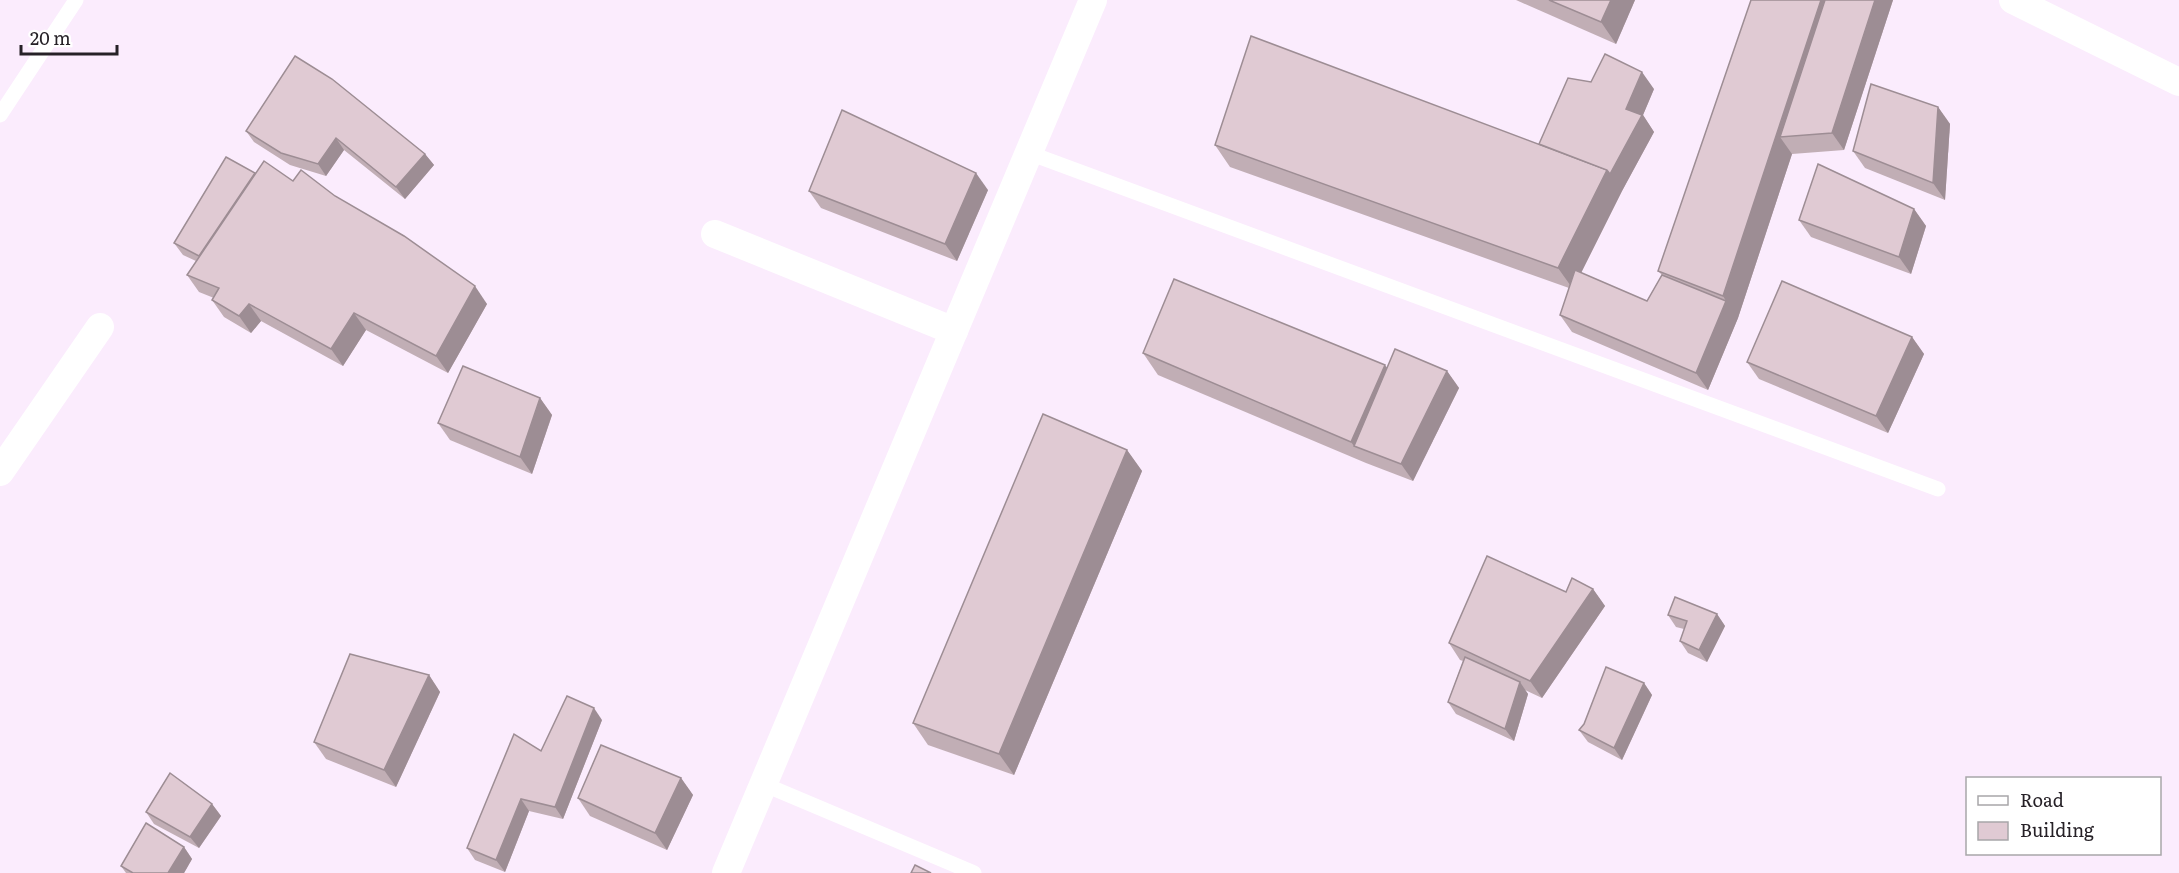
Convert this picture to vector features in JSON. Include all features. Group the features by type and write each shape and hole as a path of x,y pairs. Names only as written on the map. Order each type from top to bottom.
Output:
{"street":[{"path":"726,873 1093,0"},
{"path":"2013,0 2179,82"},
{"path":"715,234 954,332"},
{"path":"0,472 100,327"}],"lane":[{"path":"0,115 76,0"},
{"path":"1029,153 1938,489"},
{"path":"763,784 974,873"}],"building":[{"path":"1549,0 1611,0 1601,22"},
{"path":"1751,0 1821,0 1723,296 1658,271"},
{"path":"1825,0 1875,0 1832,133 1780,137"},
{"path":"1251,36 1607,170 1558,268 1215,145"},
{"path":"1605,54 1642,72 1626,109 1642,115 1610,174 1607,170 1539,144 1568,78 1591,82"},
{"path":"295,56 332,79 425,154 396,187 336,138 318,164 281,153 246,131"},
{"path":"1871,84 1938,107 1933,183 1853,151"},
{"path":"842,110 976,173 945,244 809,191"},
{"path":"226,157 255,173 199,256 174,243"},
{"path":"264,161 293,181 301,170 335,196 404,236 475,286 436,356 354,313 331,349 249,304 239,316 212,300 219,288 187,275"},
{"path":"1818,164 1914,209 1899,257 1799,220"},
{"path":"1575,270 1647,301 1662,275 1726,301 1696,373 1560,315"},
{"path":"1174,279 1385,365 1351,442 1143,353"},
{"path":"1782,281 1912,337 1876,416 1747,362"},
{"path":"1395,349 1447,371 1401,464 1354,446"},
{"path":"463,366 540,398 520,457 438,423"},
{"path":"1043,414 1127,450 999,754 913,723"},
{"path":"1487,556 1566,592 1572,578 1593,589 1530,681 1449,643"},
{"path":"1675,597 1717,614 1699,650 1680,641 1687,621 1668,615"},
{"path":"350,654 429,675 384,770 314,742"},
{"path":"1465,657 1520,682 1505,729 1448,702"},
{"path":"1606,667 1644,683 1614,748 1579,730 1584,724"},
{"path":"567,696 594,708 555,807 521,799 496,860 467,848 514,734 541,751"},
{"path":"601,745 681,778 655,833 578,798"},
{"path":"170,773 212,804 190,837 146,812"},
{"path":"146,823 184,847 168,873 133,873 121,866"},
{"path":"915,865 931,873 911,873"}]}
